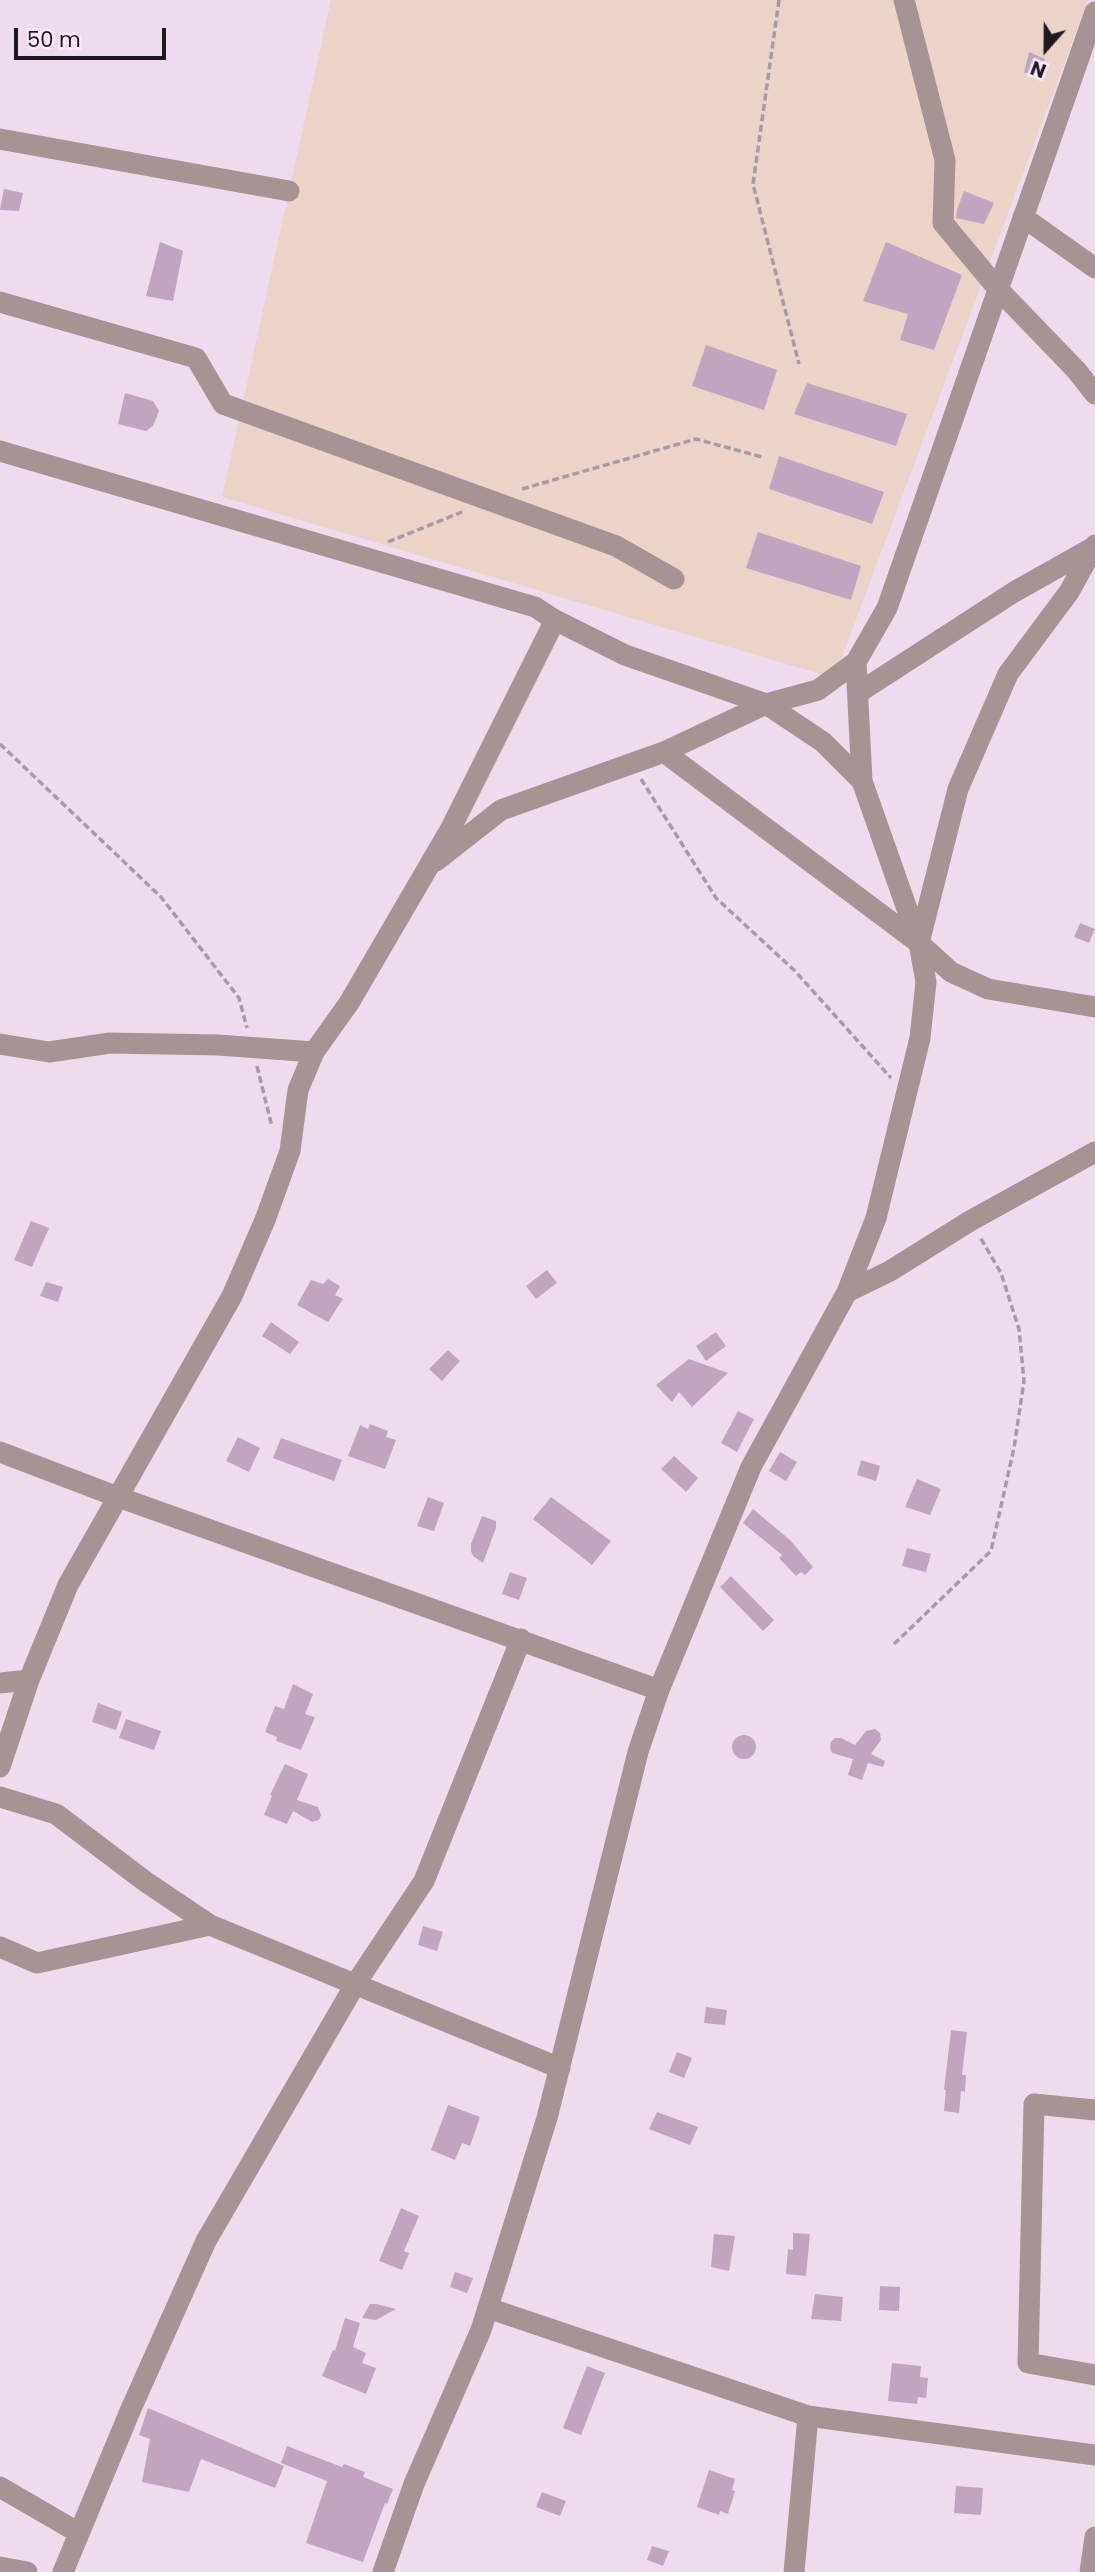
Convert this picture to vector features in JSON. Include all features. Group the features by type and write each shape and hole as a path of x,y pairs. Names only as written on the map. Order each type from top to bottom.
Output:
{"street":[{"path":"904,0 945,160 943,223 998,289 1077,371 1095,394"},
{"path":"428,867 501,810 664,752 766,704 818,690 856,662 887,608 1095,12"},
{"path":"0,139 289,191"},
{"path":"1023,217 1095,268"},
{"path":"0,302 196,358 223,404 616,547 674,579"},
{"path":"0,452 535,607 625,655 766,704 823,742 862,781"},
{"path":"858,693 1014,592 1095,546"},
{"path":"919,943 958,789 1008,674 1069,593 1095,546"},
{"path":"0,1767 29,1680 68,1585 232,1296 265,1220 290,1151 298,1090 314,1052 349,1003 451,828 555,620"},
{"path":"383,2572 414,2484 488,2308 547,2118 638,1752 659,1690 751,1467 847,1292 876,1218 920,1038 926,982 919,943 862,781 856,662"},
{"path":"664,752 919,943 951,972 988,989 1095,1007"},
{"path":"0,1044 49,1052 110,1042 314,1052"},
{"path":"847,1292 890,1271 970,1221 1095,1152"},
{"path":"0,1452 118,1497 659,1690"},
{"path":"64,2572 130,2411 206,2241 356,1983 424,1881 521,1640"},
{"path":"0,1683 29,1680"},
{"path":"0,1797 56,1814 146,1882 210,1925 560,2068"},
{"path":"0,1947 37,1963 210,1925"},
{"path":"1095,2110 1034,2104 1028,2363 1095,2375"},
{"path":"488,2308 808,2416 1095,2455"},
{"path":"794,2572 808,2416"},
{"path":"0,2487 79,2533"},
{"path":"1090,2572 1095,2537"},
{"path":"0,2567 26,2572"}],"path":[{"path":"779,0 752,184 799,364"},
{"path":"520,489 696,439 762,457"},
{"path":"356,555 490,500"},
{"path":"0,744 161,897 239,998 274,1134"},
{"path":"631,764 716,898 795,971 906,1095"},
{"path":"894,1644 991,1551 1014,1448 1024,1381 1019,1329 1001,1273 970,1221"}],"shaded area":[{"path":"331,0 1088,0 834,678 222,497"}],"building":[{"path":"1029,52 1045,59 1042,73 1024,73"},
{"path":"4,189 23,193 19,211 0,210"},
{"path":"964,191 994,203 984,224 956,218"},
{"path":"160,242 183,251 173,301 146,296"},
{"path":"886,242 962,275 934,350 900,340 908,314 863,301"},
{"path":"706,345 777,370 764,410 692,386"},
{"path":"807,383 907,414 896,446 794,414"},
{"path":"125,393 153,401 159,411 153,426 146,431 118,424"},
{"path":"779,456 884,492 872,524 769,489"},
{"path":"758,532 861,566 851,600 746,568"},
{"path":"1080,923 1095,929 1089,943 1074,937"},
{"path":"31,1221 49,1228 32,1267 14,1260"},
{"path":"547,1270 557,1283 536,1299 526,1286"},
{"path":"328,1279 340,1286 335,1295 343,1299 328,1322 297,1305 311,1280 323,1284"},
{"path":"46,1282 63,1287 58,1302 40,1296"},
{"path":"271,1322 299,1342 290,1354 262,1336"},
{"path":"716,1332 726,1346 706,1361 696,1346"},
{"path":"448,1350 460,1361 442,1381 429,1369"},
{"path":"689,1359 728,1373 692,1407 679,1392 672,1402 656,1385"},
{"path":"738,1411 754,1419 737,1452 721,1443"},
{"path":"370,1424 388,1431 386,1437 396,1440 385,1469 348,1456 360,1425 368,1429"},
{"path":"238,1437 260,1448 249,1472 226,1461"},
{"path":"281,1438 342,1460 334,1481 273,1458"},
{"path":"780,1452 797,1462 786,1481 769,1471"},
{"path":"674,1456 698,1478 686,1492 661,1469"},
{"path":"861,1460 880,1466 876,1481 857,1475"},
{"path":"917,1479 941,1489 930,1515 905,1507"},
{"path":"428,1497 444,1503 434,1531 417,1526"},
{"path":"551,1497 611,1541 592,1565 533,1519"},
{"path":"753,1509 790,1540 813,1567 805,1575 801,1572 796,1576 779,1558 782,1555 743,1523"},
{"path":"482,1516 496,1521 483,1563 473,1556 471,1551"},
{"path":"907,1548 931,1554 926,1572 902,1566"},
{"path":"510,1572 527,1578 519,1600 502,1594"},
{"path":"731,1576 774,1620 763,1631 720,1587"},
{"path":"293,1684 313,1694 305,1714 315,1717 301,1750 276,1741 277,1737 265,1732 275,1706 284,1709"},
{"path":"98,1703 122,1712 116,1730 92,1722"},
{"path":"126,1719 161,1731 154,1750 119,1738"},
{"path":"875,1729 880,1733 881,1740 871,1754 885,1761 883,1767 868,1763 862,1780 848,1775 853,1759 832,1753 831,1742 835,1738 841,1738 855,1745 866,1731"},
{"path":"744,1735 752,1739 756,1747 752,1755 744,1759 736,1755 732,1747 736,1739"},
{"path":"285,1764 308,1774 297,1800 318,1807 321,1815 319,1820 312,1822 293,1811 287,1824 264,1815"},
{"path":"423,1926 443,1932 437,1951 418,1945"},
{"path":"706,2007 727,2010 725,2025 704,2023"},
{"path":"951,2030 967,2032 962,2075 966,2075 965,2092 961,2091 959,2113 944,2111"},
{"path":"677,2052 692,2058 684,2078 669,2072"},
{"path":"448,2105 480,2117 470,2146 462,2143 455,2160 431,2150"},
{"path":"657,2112 698,2127 690,2145 649,2129"},
{"path":"401,2208 419,2216 404,2251 409,2253 402,2270 379,2261"},
{"path":"793,2233 810,2234 806,2276 786,2274 788,2249 793,2250"},
{"path":"714,2234 735,2236 729,2271 711,2267"},
{"path":"455,2272 473,2278 467,2293 450,2287"},
{"path":"880,2286 900,2287 899,2311 879,2310"},
{"path":"815,2294 843,2297 841,2321 811,2319"},
{"path":"370,2304 396,2309 376,2320 362,2318"},
{"path":"345,2318 360,2323 353,2347 366,2353 362,2363 376,2368 366,2394 322,2376 333,2350 335,2351"},
{"path":"892,2363 921,2366 920,2377 928,2378 926,2398 918,2397 917,2404 888,2401"},
{"path":"587,2366 605,2373 581,2435 563,2428"},
{"path":"148,2408 284,2466 275,2488 201,2459 189,2492 142,2482 150,2439 139,2435"},
{"path":"287,2446 342,2467 344,2464 365,2472 363,2477 393,2489 363,2562 306,2543 327,2481 281,2463"},
{"path":"709,2470 735,2479 732,2490 735,2491 728,2514 720,2511 719,2515 697,2507"},
{"path":"956,2486 983,2488 981,2515 954,2513"},
{"path":"542,2492 566,2501 560,2516 536,2507"},
{"path":"652,2546 669,2551 663,2566 647,2560"}]}
